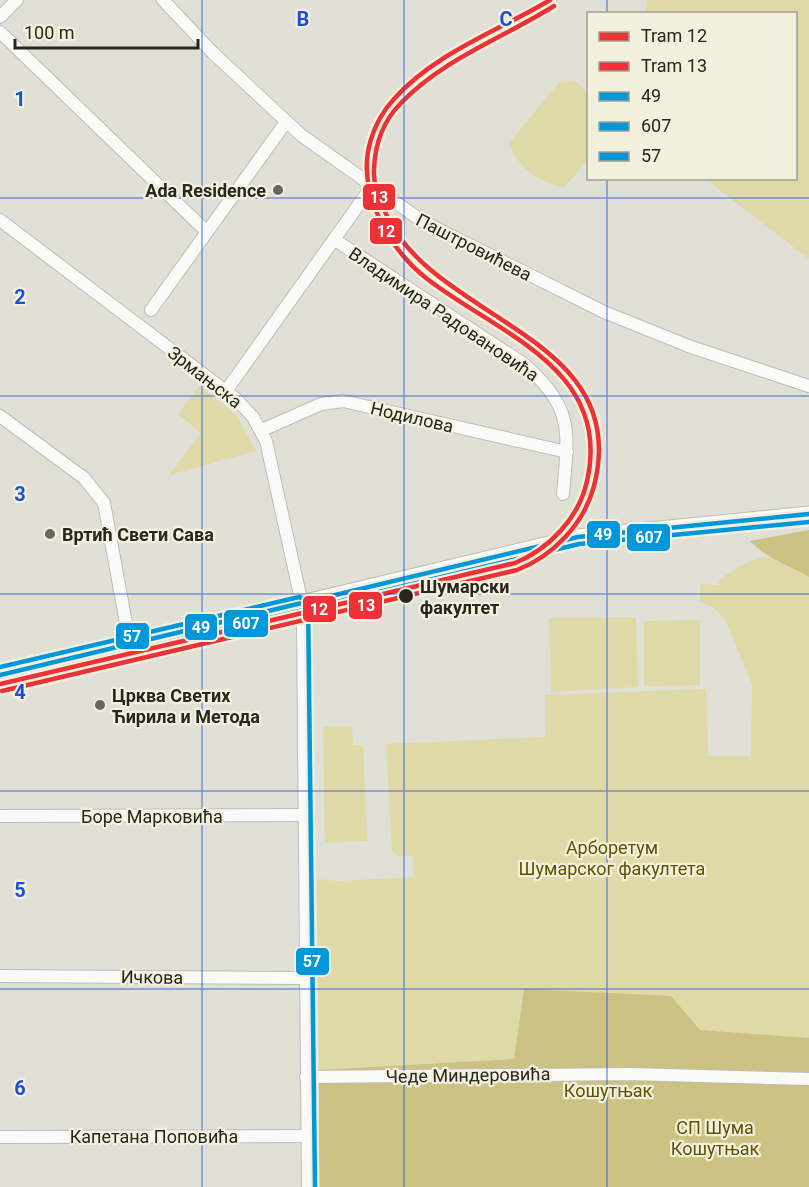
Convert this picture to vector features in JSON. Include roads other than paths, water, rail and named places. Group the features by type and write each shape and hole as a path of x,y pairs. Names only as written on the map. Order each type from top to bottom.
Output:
{"main road":[{"path":"0,675 578,537 809,514"}],"street":[{"path":"0,17 17,0"},
{"name":"Паштровићева","path":"156,0 166,5 286,122 372,186 437,230 604,312 692,347 809,386"},
{"path":"0,32 207,232"},
{"path":"151,310 286,122"},
{"path":"226,391 372,186"},
{"name":"Зрмањска","path":"0,220 226,391 245,407 266,441 302,604 308,1187"},
{"name":"Владимира Радовановића","path":"335,240 539,377 550,389 566,421 567,452 563,494"},
{"name":"Нодилова","path":"261,430 321,404 343,401 567,452"},
{"path":"0,416 75,470 92,485 104,503 130,645"},
{"name":"Боре Марковића","path":"0,816 305,815"},
{"name":"Ичкова","path":"0,976 305,978"},
{"name":"Чеде Миндеровића","path":"306,1077 631,1074 809,1079"},
{"name":"Капетана Поповића","path":"0,1137 308,1136"}],"tram line":[{"name":"12","path":"0,684 515,563 551,541 570,520 583,495 587,481 590,442 583,409 566,382 542,358 515,337 426,278 406,259 390,237 377,213 367,175 368,152 375,129 386,108 410,83 428,68 468,44 550,0"},
{"name":"13","path":"2,691 517,570 555,547 575,526 594,486 598,435 585,395 559,362 524,334 446,282 412,252 387,216 374,175 376,151 381,133 389,117 401,103 454,61 554,6"}],"place":[{"name":"Ada Residence","path":"278,190"},
{"name":"Вртић Свети Сава","path":"50,534"},
{"name":"Шумарски факултет","path":"406,596"},
{"name":"Црква Светих Ћирила и Метода","path":"100,705"}],"park label":[{"name":"Арборетум Шумарског факултета","path":"612,857"},
{"name":"Кошутњак","path":"608,1090"},
{"name":"СП Шума Кошутњак","path":"715,1137"}]}
